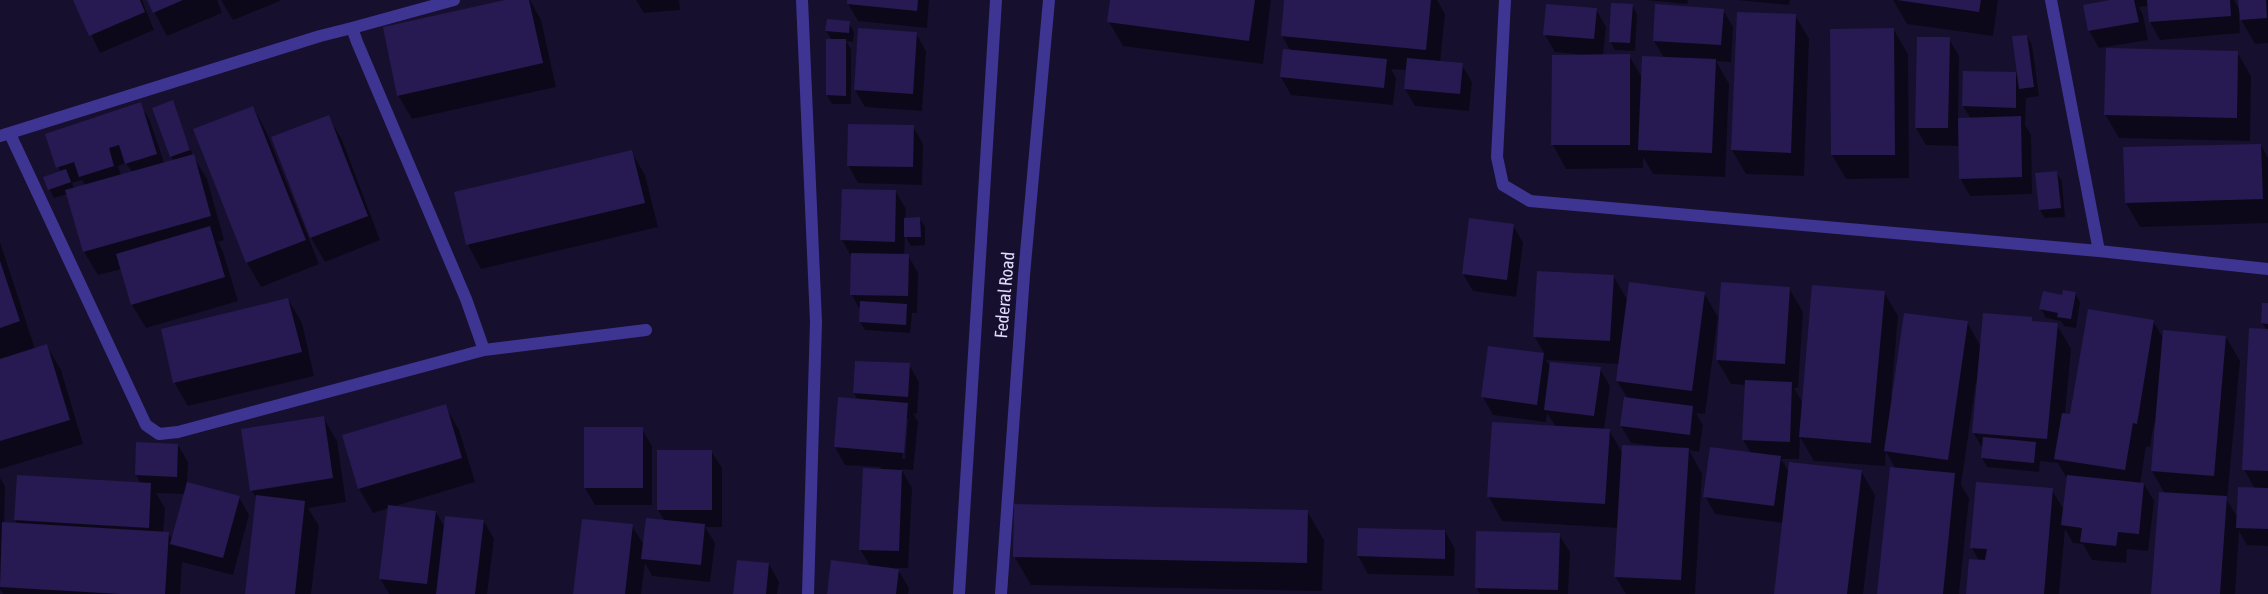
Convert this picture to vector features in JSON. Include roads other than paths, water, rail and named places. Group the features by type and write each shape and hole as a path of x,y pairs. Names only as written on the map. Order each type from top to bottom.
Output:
{"street":[{"path":"454,0 320,36 5,135 146,425 159,434 178,432 484,350 646,330"},
{"path":"802,0 816,322 808,594"},
{"name":"Federal Road","path":"958,594 996,0"},
{"name":"Federal Road","path":"1001,594 1024,275 1049,0"},
{"path":"1505,0 1497,157 1503,185 1530,201 2099,251 2268,269"},
{"path":"2052,0 2099,251"},
{"path":"352,28 356,42 466,299 484,350"}]}
